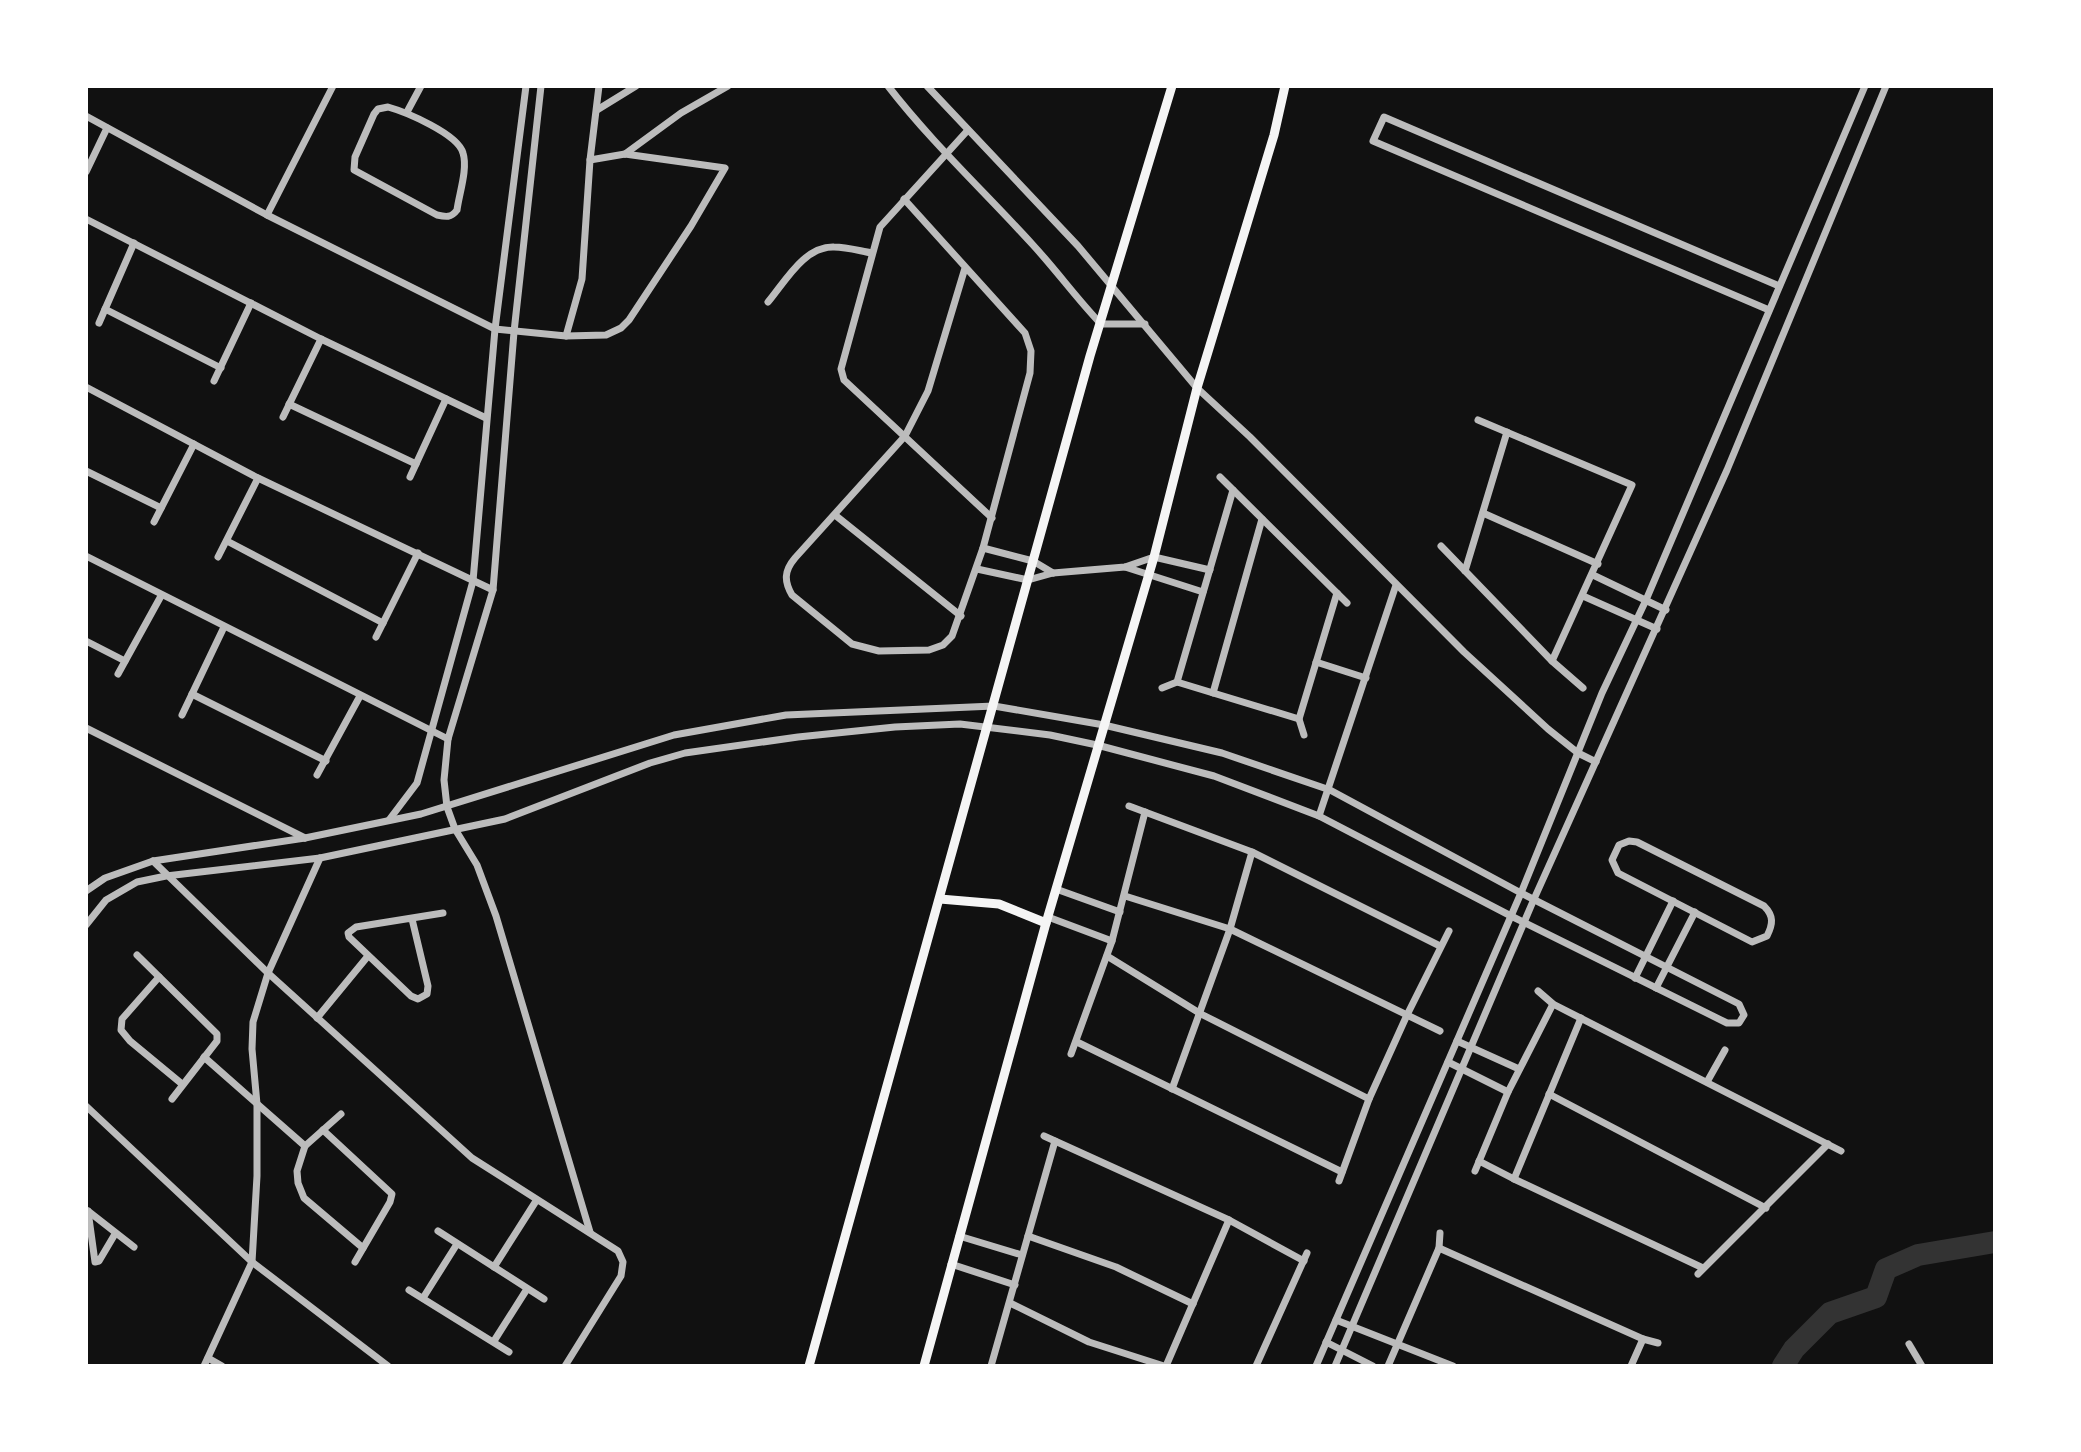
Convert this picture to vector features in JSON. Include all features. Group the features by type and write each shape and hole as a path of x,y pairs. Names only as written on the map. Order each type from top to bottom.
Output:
{"main road":[{"path":"809,1366 1090,356 1172,86"},
{"path":"924,1366 1047,920 1154,557 1197,388 1274,135 1285,86"},
{"path":"940,899 999,904 1047,920"}],"street":[{"path":"267,215 333,86"},
{"path":"407,112 421,86"},
{"path":"388,821 417,783 473,581 495,329 526,86"},
{"path":"566,336 582,279 590,160 599,86"},
{"path":"597,110 636,86"},
{"path":"625,154 681,113 728,86"},
{"path":"888,86 947,154 1036,247 1101,324 1145,324"},
{"path":"927,86 1113,285 1197,388 1527,710 1578,753 1596,762"},
{"path":"1316,1366 1521,893 1602,693 1646,600 1865,86"},
{"path":"1335,1366 1534,899 1666,610 1886,86"},
{"path":"539,87 514,332 493,590 448,739 444,780 447,807 455,829 477,865 496,916 590,1232"},
{"path":"388,107 407,112 446,135 458,144 464,154 457,210 450,216 437,215 357,173 352,167 378,109 388,107"},
{"path":"86,116 267,215 495,329 514,332 606,335 621,328 691,226 725,168 625,154 590,160"},
{"path":"1769,310 1373,141 1384,117 1779,286"},
{"path":"86,172 107,128"},
{"path":"968,130 880,227 841,369 844,380 992,518"},
{"path":"904,199 1025,333 1031,351 1030,373 977,569 952,636 943,645 929,650 879,651 852,644 792,595 785,574 788,566 905,436 928,391 965,268"},
{"path":"86,219 321,339 486,418"},
{"path":"99,323 134,243"},
{"path":"768,302 799,264 819,248 834,247 872,253"},
{"path":"214,381 251,303"},
{"path":"105,309 221,368"},
{"path":"283,417 321,339"},
{"path":"86,387 258,478 493,590"},
{"path":"410,477 446,399"},
{"path":"289,404 416,464"},
{"path":"1478,420 1632,485 1552,661"},
{"path":"1465,571 1507,432"},
{"path":"154,522 194,444"},
{"path":"86,471 161,508"},
{"path":"1220,477 1347,603"},
{"path":"218,557 258,478"},
{"path":"1177,682 1233,490"},
{"path":"1483,513 1598,564"},
{"path":"835,515 961,616"},
{"path":"1213,693 1262,519"},
{"path":"227,541 383,623"},
{"path":"1441,546 1552,661 1583,688"},
{"path":"983,548 1033,561 1053,573"},
{"path":"376,637 418,553"},
{"path":"86,556 448,739"},
{"path":"977,569 1028,580 1053,573 1125,567 1154,557 1210,570"},
{"path":"1125,567 1203,592"},
{"path":"1593,575 1666,610"},
{"path":"1319,816 1396,585"},
{"path":"1304,735 1299,719 1337,593"},
{"path":"118,674 161,596"},
{"path":"1583,596 1657,629"},
{"path":"182,715 224,627"},
{"path":"86,641 125,661"},
{"path":"1316,662 1366,678"},
{"path":"1162,688 1177,682 1299,719"},
{"path":"192,694 326,761"},
{"path":"317,775 360,696"},
{"path":"86,891 105,878 153,861 305,838 447,807 674,735 786,715 994,706 1104,725 1222,753 1330,790 1521,893 1739,1004 1743,1010 1742,1019 1735,1025 1727,1023 1524,923 1319,816 1214,776 1050,735 960,724 798,737 685,753 650,763 505,819 320,858 137,882 106,900 86,925"},
{"path":"86,728 305,838"},
{"path":"1129,806 1252,852 1440,946"},
{"path":"1071,1054 1112,941 1145,812"},
{"path":"1637,842 1764,906 1772,925 1767,936 1752,942 1695,912 1618,873 1612,860 1619,845 1637,842"},
{"path":"1172,1089 1230,929 1252,852"},
{"path":"204,1366 252,1262 257,1176 253,1022 268,973 320,858"},
{"path":"153,861 268,973 472,1158 618,1251 623,1262 621,1276 565,1366"},
{"path":"1056,889 1120,912"},
{"path":"1125,896 1230,929 1440,1031"},
{"path":"1635,978 1673,901"},
{"path":"1656,988 1695,912"},
{"path":"412,919 428,986 423,998 411,996 349,937 351,929 443,913"},
{"path":"1047,920 1112,941"},
{"path":"1339,1181 1369,1099 1449,931"},
{"path":"137,955 217,1034 217,1041 172,1099"},
{"path":"317,1018 368,956"},
{"path":"1107,956 1201,1014 1369,1099"},
{"path":"159,977 122,1019 121,1030 182,1084"},
{"path":"1538,991 1553,1004 1841,1151"},
{"path":"1475,1171 1508,1092 1553,1004"},
{"path":"1514,1179 1581,1018"},
{"path":"1457,1041 1519,1069"},
{"path":"1077,1042 1342,1172"},
{"path":"1707,1082 1725,1050"},
{"path":"204,1057 305,1146"},
{"path":"1448,1062 1508,1092"},
{"path":"1549,1094 1766,1208"},
{"path":"86,1106 252,1262 388,1366"},
{"path":"341,1114 305,1146 297,1171 300,1191 304,1198 363,1248"},
{"path":"323,1130 392,1194 355,1262"},
{"path":"1044,1136 1306,1257 1256,1366"},
{"path":"991,1366 1055,1141"},
{"path":"1479,1161 1700,1271 1828,1144"},
{"path":"494,1267 536,1201"},
{"path":"87,1210 95,1262 99,1261 115,1234"},
{"path":"87,1210 134,1247"},
{"path":"1010,1303 1089,1342 1165,1366 1229,1220"},
{"path":"438,1231 544,1299"},
{"path":"1388,1366 1439,1248 1440,1233"},
{"path":"959,1236 1022,1255"},
{"path":"1028,1236 1102,1261 1193,1304"},
{"path":"423,1298 457,1244"},
{"path":"1439,1248 1658,1343"},
{"path":"951,1264 1015,1285"},
{"path":"494,1341 527,1289"},
{"path":"409,1290 509,1352"},
{"path":"1336,1320 1453,1366"},
{"path":"1631,1366 1643,1339"},
{"path":"1326,1342 1373,1366"},
{"path":"1909,1344 1922,1366"},
{"path":"208,1358 222,1366"}],"waterway":[{"path":"1783,1366 1794,1349 1830,1313 1876,1297 1886,1269 1918,1255 1995,1242"}]}
